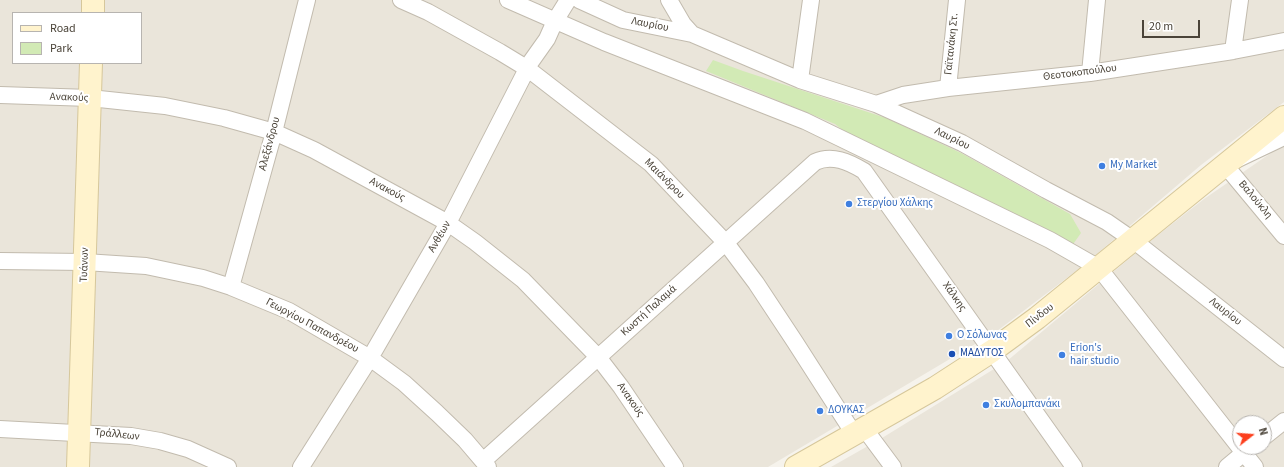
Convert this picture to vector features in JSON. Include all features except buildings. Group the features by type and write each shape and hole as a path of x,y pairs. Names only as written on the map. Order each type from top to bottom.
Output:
{"main road":[{"path":"93,0 93,12"},
{"name":"Τυάνων","path":"78,467 91,64"},
{"name":"Πίνδου","path":"796,467 935,388 992,351 1037,318 1284,117"}],"street":[{"name":"Αλεξάνδρου","path":"231,287 274,132 307,0"},
{"name":"Μαιάνδρου","path":"401,0 428,12 528,69 651,164 726,243 756,283 859,431 892,467"},
{"path":"508,0 672,70 805,121 1050,240 1099,268 1232,430"},
{"name":"Ανθέων","path":"301,467 370,358 448,223 530,63 547,39 555,21 568,0"},
{"name":"Λαυρίου","path":"579,0 623,20 692,34 800,80 876,104 962,143 1107,222 1133,240 1284,359"},
{"path":"669,0 683,24 692,34"},
{"path":"800,80 811,0"},
{"name":"Γαϊτανάκη Στ.","path":"948,88 957,0"},
{"path":"1090,73 1097,0"},
{"path":"1233,51 1240,0"},
{"name":"Θεοτοκοπούλου","path":"876,104 903,95 948,88 1090,73 1233,51 1284,41"},
{"name":"Ανακούς","path":"0,95 90,98 166,106 224,118 274,132 314,150 448,223 475,242 523,280 598,357 621,387 675,467"},
{"name":"Πίνδου","path":"1225,165 1284,137"},
{"name":"Χάλκης","path":"815,162 822,158 833,159 848,162 864,171 1074,467"},
{"name":"Κωστή Παλαμά","path":"485,464 598,357 815,162"},
{"name":"Βαλούκλη","path":"1225,165 1284,236"},
{"name":"Γεωργίου Παπανδρέου","path":"0,261 84,262 146,266 203,278 231,287 288,312 370,358 404,383 443,418 485,464"},
{"path":"1272,431 1284,421"},
{"name":"Τράλλεων","path":"0,429 79,432 130,436 160,441 188,449 228,467"},
{"path":"1227,467 1242,455"},
{"path":"1250,455 1255,467"}],"shaded area":[{"path":"0,0 89,0 89,12 12,12 12,64 87,64 76,467 0,467"},
{"path":"97,0 1284,0 1284,102 1201,165 1084,265 997,331 768,467 84,467 96,64 142,64 142,12 97,12"},
{"path":"1284,144 1284,467 831,467 882,438 1007,361 1149,242 1204,199"}],"green space":[{"path":"713,60 886,118 961,153 1070,214 1081,233 1066,254 879,158 835,124 706,71"}],"place":[{"name":"My Market","path":"1102,166"},
{"name":"Στεργίου Χάλκης","path":"849,204"},
{"name":"Ο Σόλωνας","path":"949,336"},
{"name":"ΜΑΔΥΤΟΣ","path":"952,354"},
{"name":"Erion's hair studio","path":"1062,355"},
{"name":"Σκυλομπανάκι","path":"986,405"},
{"name":"ΔΟΥΚΑΣ","path":"820,411"}]}
